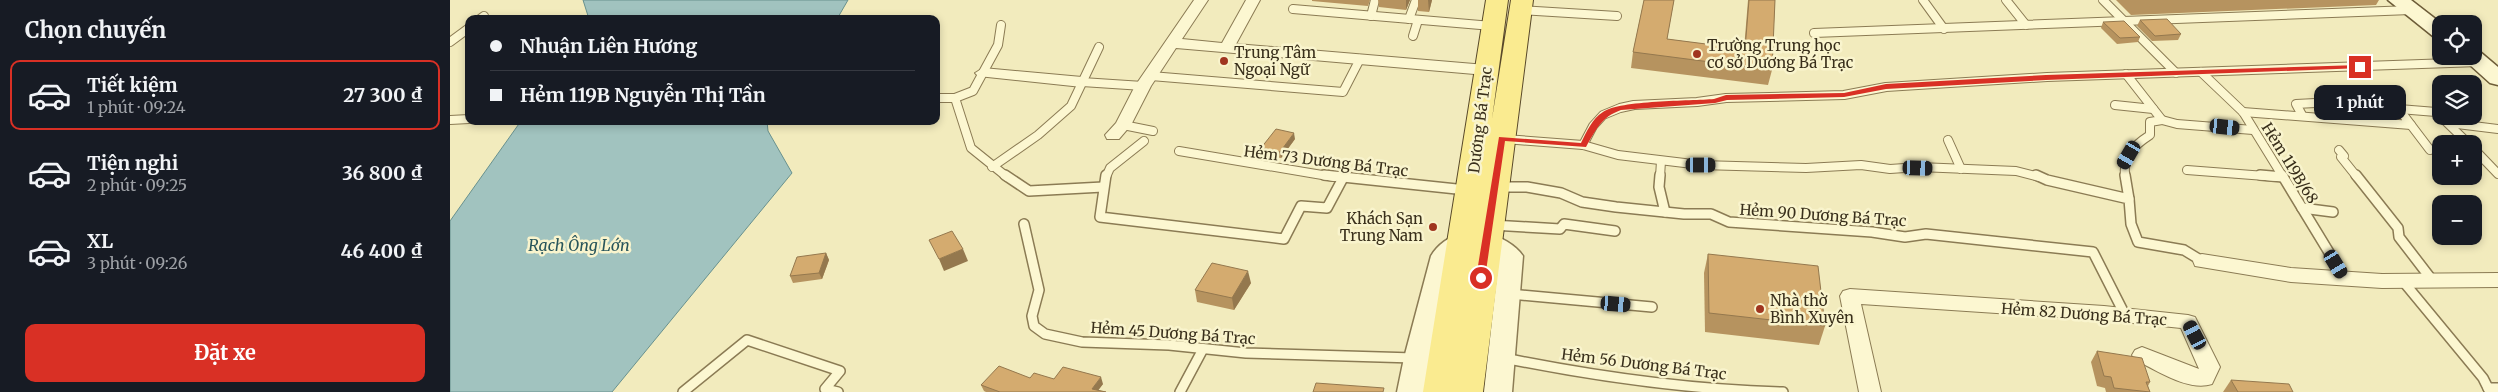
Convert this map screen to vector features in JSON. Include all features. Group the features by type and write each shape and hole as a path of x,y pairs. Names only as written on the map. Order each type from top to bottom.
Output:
{"main road":[{"name":"Dương Bá Trạc","path":"1477,244 1483,189 1486,70 1497,0"},
{"name":"Dương Bá Trạc","path":"1483,189 1502,138 1521,5"},
{"path":"2405,5 2432,26"},
{"path":"2482,65 2498,78"},
{"path":"1440,392 1477,244"},
{"path":"1466,392 1477,244"}],"street":[{"path":"1118,130 1147,81 1200,0"},
{"path":"1226,48 1253,0"},
{"path":"1173,43 1486,70"},
{"path":"983,73 1082,82"},
{"path":"1411,392 1417,358 1443,256 1477,244 1511,256 1498,392"},
{"path":"2202,261 2291,275 2402,280 2498,280"},
{"name":"Hẻm 82 Dương Bá Trạc","path":"1870,392 1850,296 1934,304 2125,315 2188,322 2210,367 2205,378 2190,376 2142,354"}],"lane":[{"path":"1371,16 1375,0"},
{"path":"1413,36 1416,0"},
{"path":"1923,0 1944,29"},
{"path":"2006,0 2026,25"},
{"path":"2103,0 2176,73"},
{"path":"1521,5 1617,16"},
{"path":"1814,33 2125,21 2405,5"},
{"path":"1293,9 1492,26"},
{"path":"940,98 955,98 973,91 998,45 1002,25"},
{"path":"450,42 465,31"},
{"path":"992,167 1038,135 1071,106 1099,47"},
{"path":"1082,82 1147,81 1343,92 1360,59"},
{"path":"1583,145 1596,122 1607,112 1620,108 1715,101 1726,98 1844,95 1886,86 2432,61"},
{"name":"Hẻm 119B/68","path":"2201,72 2242,112 2344,278"},
{"path":"2126,74 2162,120"},
{"path":"955,98 971,148 992,167 1029,191 1103,187"},
{"path":"2302,115 2296,104 2335,102"},
{"path":"2115,105 2153,109"},
{"path":"2430,150 2399,110 2432,112"},
{"path":"2242,112 2302,115 2411,125"},
{"path":"450,120 465,119"},
{"path":"2202,261 2184,250 2138,242 2131,224 2123,165 2133,145 2150,135 2150,122 2162,120 2177,124 2253,130"},
{"path":"2451,125 2460,135"},
{"path":"2465,125 2498,129"},
{"path":"1118,130 1154,130"},
{"path":"1502,138 1583,145 1618,155 1701,165 1806,168 1860,165 1890,169 1961,169 2032,174 2047,180 2129,199"},
{"path":"1948,140 1961,169"},
{"path":"1144,141 1110,168 1103,187 1100,217 1284,239 1301,206 1327,208 1343,178"},
{"path":"2339,150 2344,156 2341,157 2398,228 2399,237 2432,280"},
{"name":"Hẻm 73 Dương Bá Trạc","path":"1179,151 1239,164 1343,178 1483,189"},
{"path":"2482,157 2498,174"},
{"path":"1661,161 1658,187 1665,212"},
{"path":"2187,170 2283,177"},
{"name":"Hẻm 90 Dương Bá Trạc","path":"1483,189 1527,187 1561,193 1582,202 1665,212 1711,214 1729,222 1774,227 1872,232 1905,237 1926,234 2093,252 2125,315"},
{"path":"2302,208 2333,212"},
{"name":"Hẻm 45 Dương Bá Trạc","path":"1024,224 1039,290 1032,316 1034,326 1045,334 1082,342 1246,353 1417,358"},
{"path":"1477,244 1560,229 1564,224 1615,231"},
{"path":"2402,280 2492,389"},
{"path":"1507,294 1652,307"},
{"path":"683,392 747,340 840,371 825,389 838,392"},
{"path":"1180,392 1203,349"},
{"name":"Hẻm 56 Dương Bá Trạc","path":"1502,358 1560,369 1740,391 1783,392"}],"water":[{"path":"583,0 848,0 839,15 588,15"},
{"name":"Rạch Ông Lớn","path":"518,125 767,125 768,131 792,173 612,392 450,392 450,221"}],"building":[{"path":"1644,0 1674,0 1667,39 1745,49 1749,0 1775,0 1772,70 1633,52"},
{"path":"2167,19 2181,34 2155,36 2140,20"},
{"path":"2124,21 2140,37 2120,38 2103,22"},
{"path":"1276,129 1294,133 1280,152 1261,148"},
{"path":"952,231 963,249 939,259 929,240"},
{"path":"826,253 819,273 790,276 797,257"},
{"name":"Nhà thờ Bình Xuyên","path":"1708,254 1818,266 1825,326 1709,313"},
{"path":"1212,263 1248,271 1232,298 1195,290"},
{"path":"2097,351 2142,358 2150,382 2146,382 2150,392 2114,388 2111,377 2104,376"},
{"path":"999,366 1030,378 1034,373 1054,379 1063,367 1101,377 1092,389 1106,392 1000,392 981,385"},
{"path":"2231,380 2289,384 2293,392 2238,392"},
{"path":"1316,383 1384,388 1383,392 1313,392"}],"place":[{"name":"Trường Trung học cơ sở Dương Bá Trạc","path":"1697,54"},
{"name":"Trung Tâm Ngoại Ngữ","path":"1224,61"},
{"name":"Khách Sạn Trung Nam","path":"1433,227"},
{"name":"Nhà thờ Bình Xuyên","path":"1760,309"}],"route":[{"path":"1481,278 1502,138 1583,145 1596,122 1607,112 1620,108 1662,103 1715,101 1726,98 1844,95 1857,94 1886,86 2046,77 2360,67"}]}
